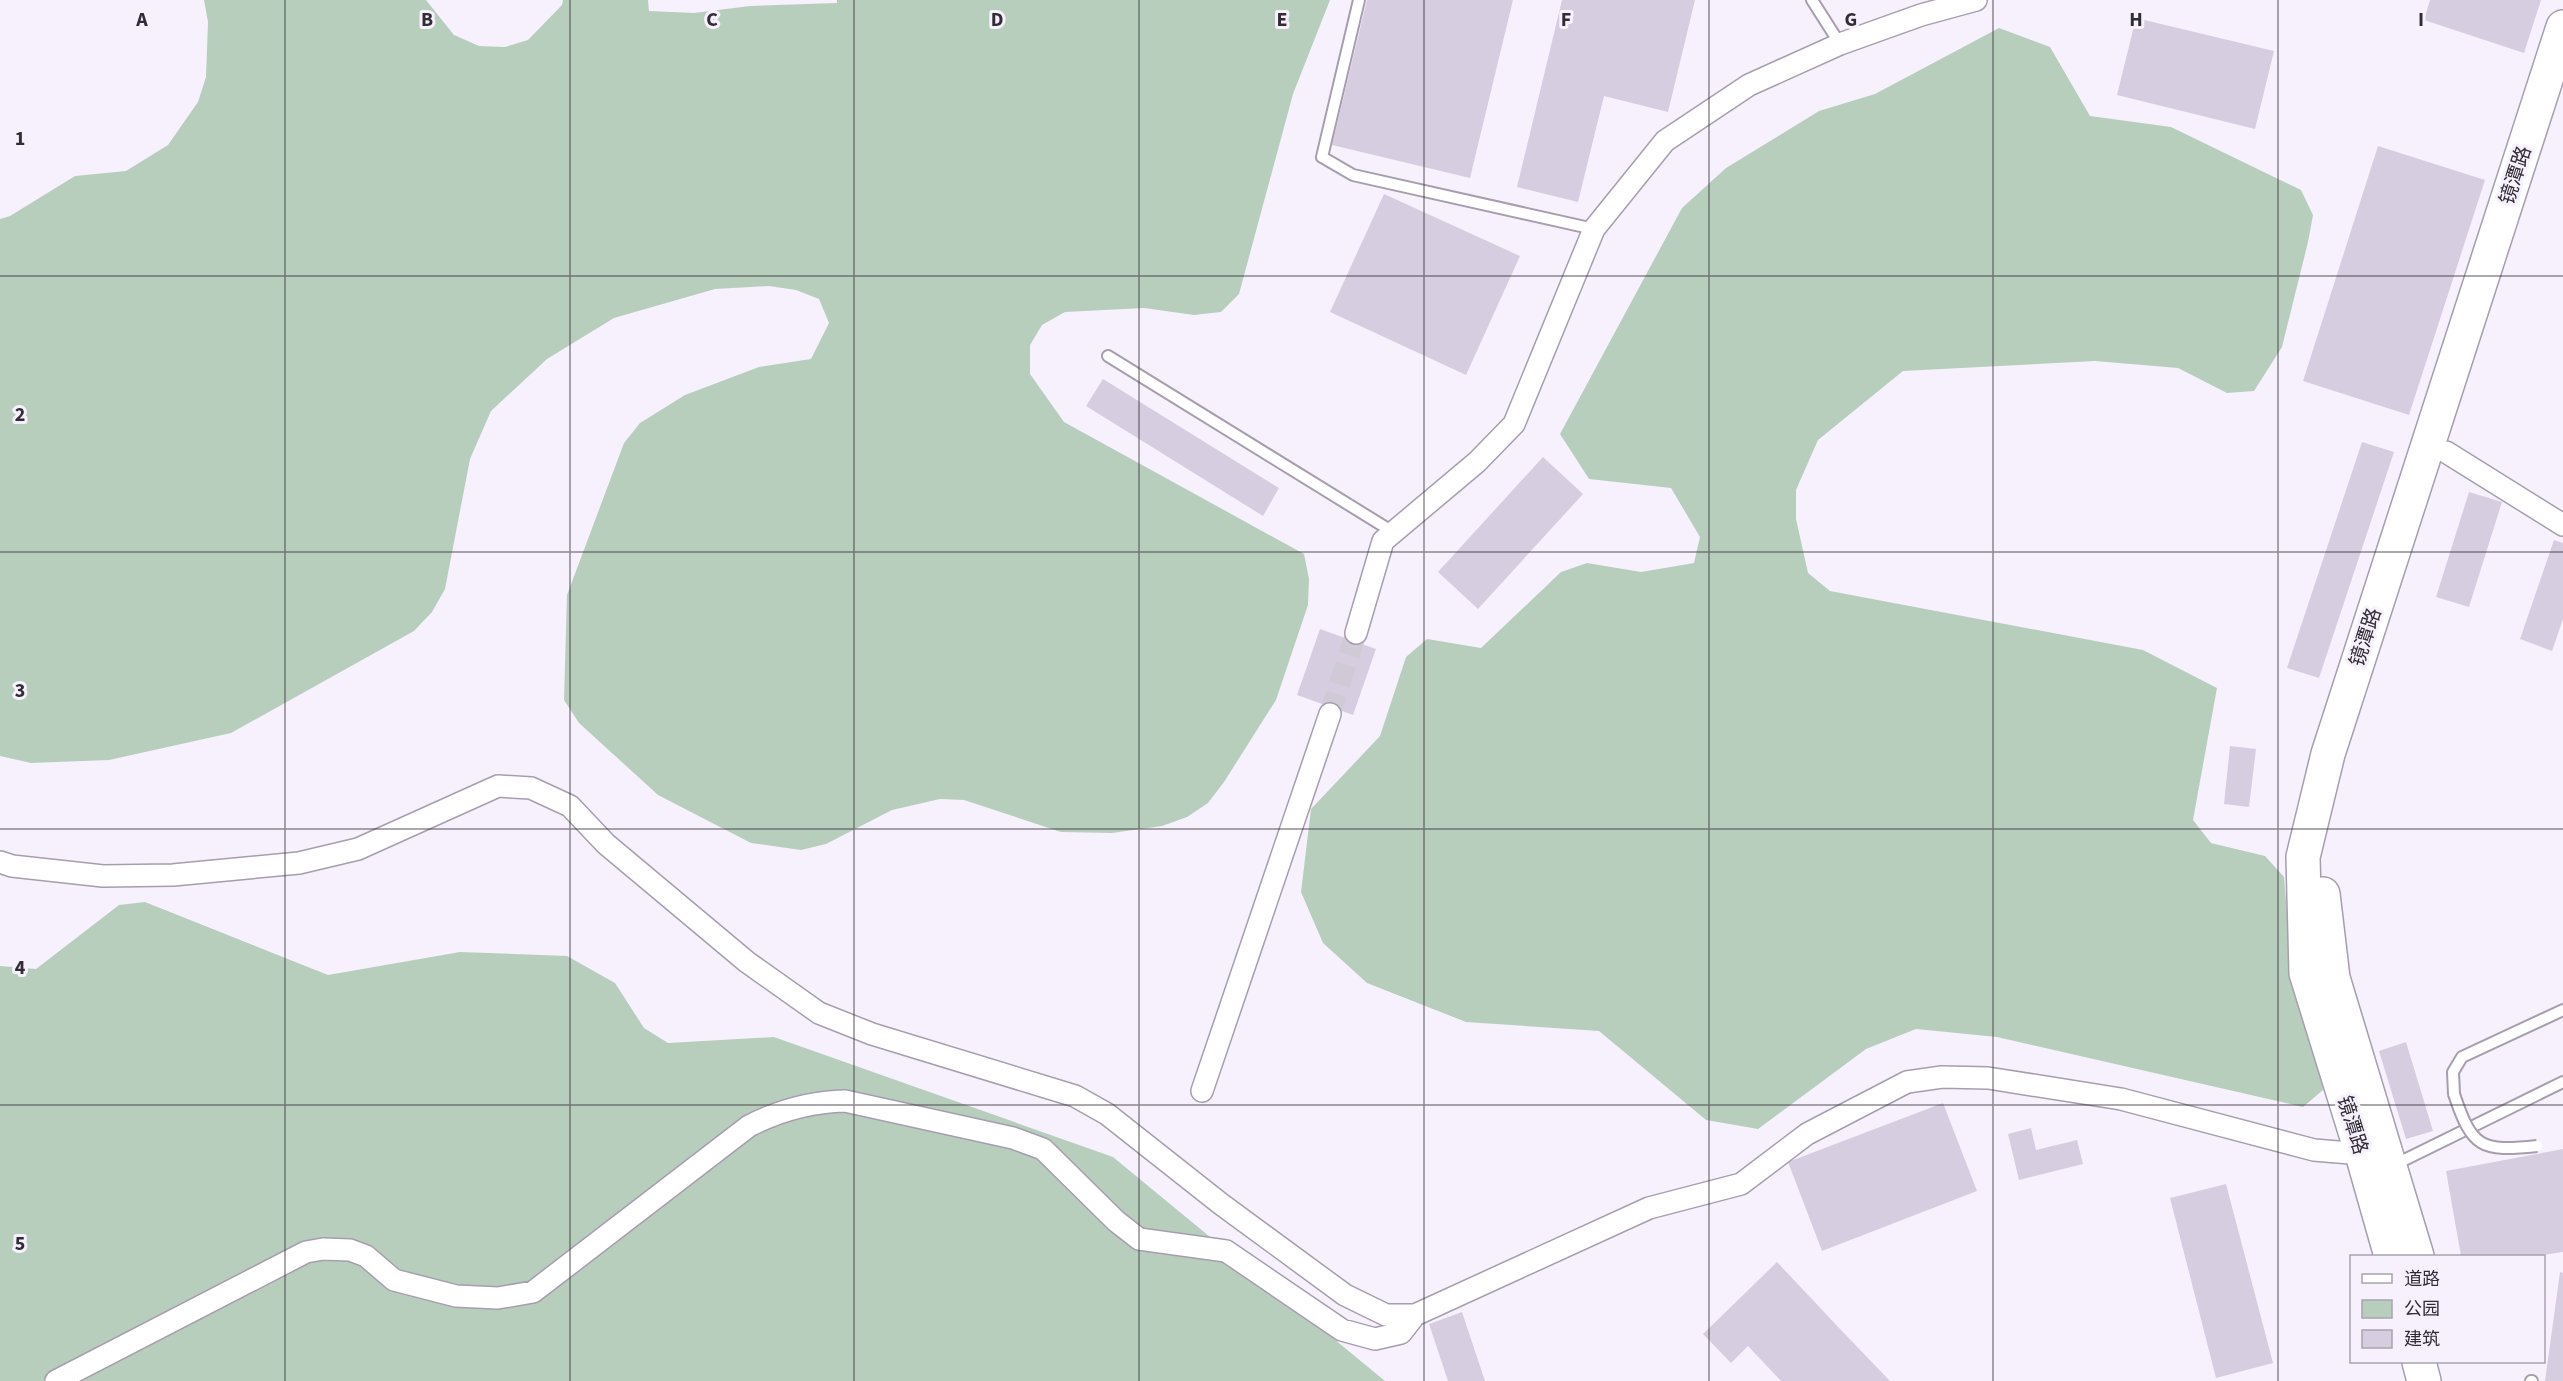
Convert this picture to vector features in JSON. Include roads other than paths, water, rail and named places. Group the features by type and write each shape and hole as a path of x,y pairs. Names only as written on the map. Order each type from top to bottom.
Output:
{"main road":[{"name":"镜潭路","path":"2416,1255 2377,1160 2306,973 2303,857 2331,743 2563,27"},
{"name":"镜潭路","path":"2391,1255 2377,1160 2332,978 2320,863 2343,760 2563,97"},
{"path":"2419,1363 2424,1381"},
{"path":"2441,1363 2445,1381"}],"street":[{"path":"1356,633 1383,541 1477,462 1514,424 1594,229 1665,141 1749,85 1840,44 1921,15 1976,0"},
{"path":"2446,452 2563,525"},
{"path":"1202,1091 1330,714"},
{"path":"0,862 12,866 104,876 173,875 299,863 358,849 498,786 531,788 570,806 606,844 747,962 819,1012 872,1034 1075,1096 1107,1114 1221,1204 1345,1295 1386,1315 1415,1315 1649,1208 1741,1184 1807,1134 1907,1082 1942,1077 1988,1078 2121,1099 2314,1150 2377,1160"},
{"path":"56,1381 306,1252 350,1250 366,1256 394,1280 456,1296 498,1299 533,1292 749,1126 783,1110 824,1101 844,1101 1013,1138 1043,1149 1116,1221 1139,1239 1226,1251 1342,1330 1375,1339 1401,1334 1415,1315"}],"lane":[{"path":"1359,0 1322,157 1353,175 1594,229"},
{"path":"1812,0 1840,44"},
{"path":"1108,356 1393,532"},
{"path":"2537,1146 2506,1149 2481,1144 2464,1125 2454,1094 2453,1072 2462,1057 2563,1010"},
{"path":"2377,1160 2563,1082"}],"tunnel":[{"path":"1330,714 1356,633"}]}
